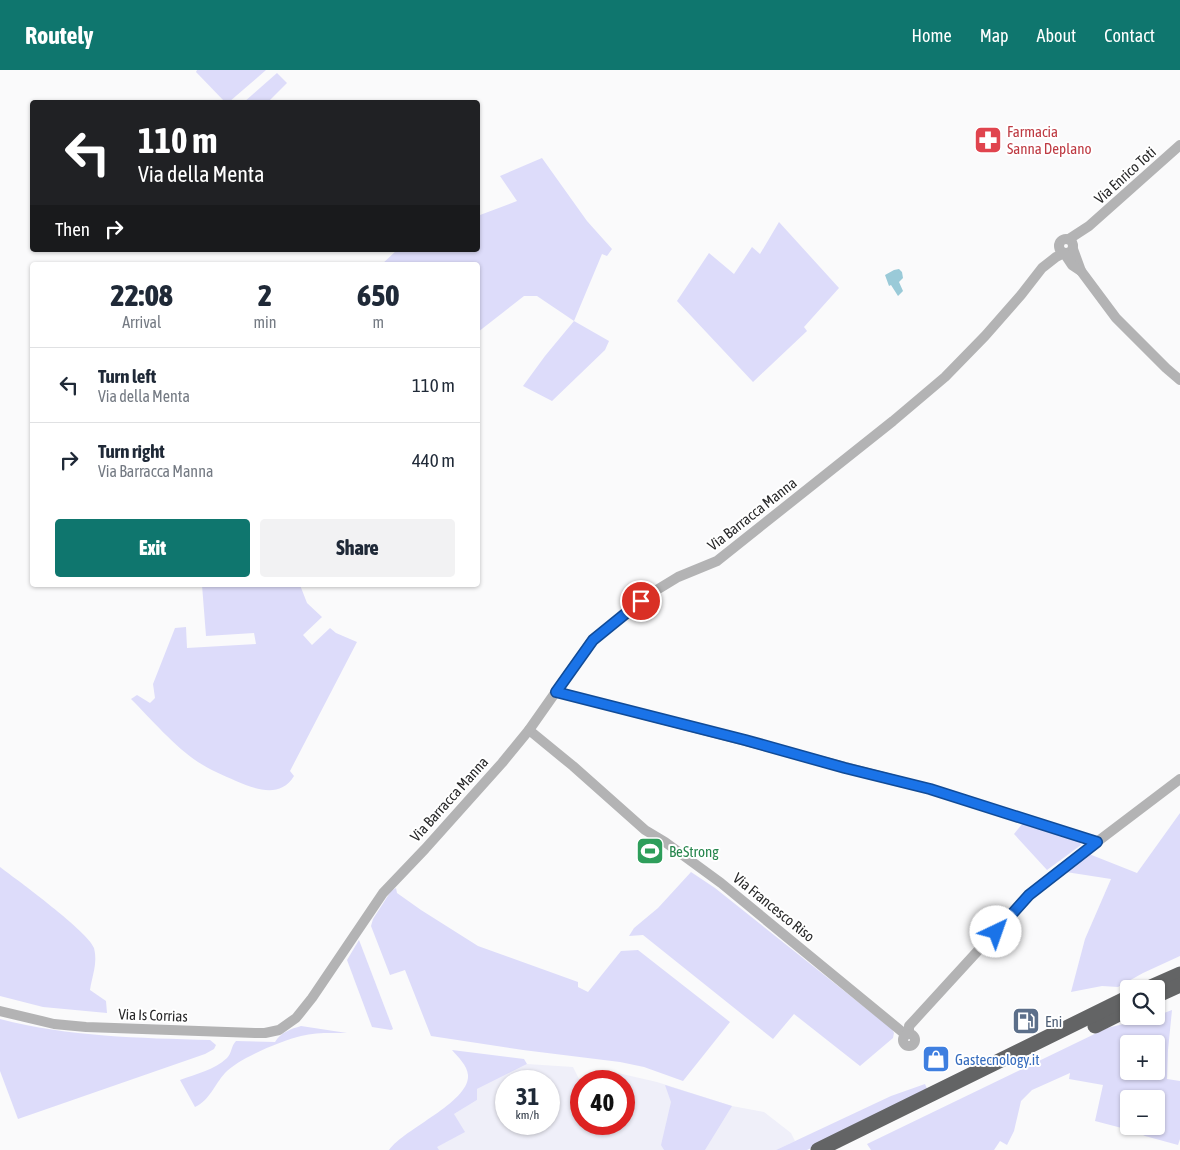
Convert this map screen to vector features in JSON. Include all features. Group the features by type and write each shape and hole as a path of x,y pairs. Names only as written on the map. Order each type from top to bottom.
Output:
{"highway":[{"path":"1159,980 1168,969 1180,964"},
{"path":"1165,982 1180,974"},
{"path":"1165,988 1180,985"},
{"path":"842,1146 1120,1002"},
{"path":"818,1150 842,1146 1120,1013"}],"street":[{"name":"Via Enrico Toti","path":"1070,247 1089,226 1180,145"},
{"path":"1070,247 1081,271 1116,318 1180,380"},
{"name":"Via Barracca Manna","path":"300,1012 312,998 383,893 418,857 502,763 529,730 593,640 641,601 678,578 717,561 918,400 945,377 985,336 1042,268 1070,247"},
{"path":"556,692 930,789 1097,842 1180,779"},
{"name":"Via Francesco Riso","path":"529,730 645,830 665,842 721,883 908,1034 909,1026 1029,895 1097,842"},
{"name":"Via Is Corrias","path":"0,1011 54,1024 86,1028 255,1033 279,1030 296,1018 300,1012"}],"shaded area":[{"path":"197,70 266,70 231,100 223,100 196,72"},
{"path":"277,73 287,83 270,100 246,100"},
{"path":"542,158 587,221 612,249 607,256 602,254 574,321 537,296 524,296 480,330 480,262 384,262 395,252 480,252 480,215 517,201 500,176"},
{"path":"779,222 839,288 804,327 807,331 753,382 677,301 709,253 734,274 752,247 760,254"},
{"path":"899,269 902,272 903,278 899,282 903,291 898,296 891,285 889,286 885,275"},
{"path":"574,321 609,341 605,350 552,401 523,386"},
{"path":"202,587 301,587 307,603 322,617 303,635 312,645 330,628 336,633 357,642 290,771 294,776 282,788 267,790 251,787 203,765 172,741 131,699 137,695 150,703 155,698 153,684 175,628 186,627 187,648 256,644 254,633 206,636"},
{"path":"1180,813 1180,956 1130,980 1120,980 1120,986 1118,987 1102,986 1071,992 1085,939 1111,879 1066,872 1089,854 1137,873"},
{"path":"1023,823 1080,841 1081,845 1047,870 1014,834"},
{"path":"0,867 52,906 89,941 94,948 95,959 90,990 106,1001 107,1013 43,1007 0,996"},
{"path":"691,872 715,888 892,1029 894,1033 893,1038 860,1066 794,1014 773,1039 643,935 629,936 634,928 658,908"},
{"path":"396,888 397,893 421,910 478,946 578,982 578,987 588,992 621,951 638,950 730,1022 683,1081 644,1067 620,1062 431,1036 405,970 390,975 371,926 373,919 391,891"},
{"path":"359,940 393,1029 391,1030 372,1027 347,960"},
{"path":"1172,1010 1167,1079 1180,1081 1180,1139 1178,1145 1143,1135 1165,1135 1165,1090 1120,1090 1120,1128 1095,1121 1103,1085 1069,1079 1070,1073 1032,1090 1021,1101 1014,1131 1007,1145 1000,1141 994,1150 871,1150 867,1144 1107,1028 1120,1025 1165,1025 1165,1013"},
{"path":"0,1019 52,1030 104,1036 210,1040 216,1045 214,1049 205,1054 18,1119 0,1071"},
{"path":"301,1026 347,1033 318,1033 301,1036 250,1056 231,1067 208,1097 195,1107 180,1080 205,1071 222,1062 229,1056 236,1041 275,1042 283,1033"},
{"path":"452,1050 524,1059 527,1064 515,1070 495,1070 495,1080 477,1089 477,1100 454,1114 465,1132 437,1147 439,1150 389,1150 408,1133 459,1095 466,1085 468,1075 462,1061"},
{"path":"527,1064 573,1067 574,1070 570,1070 570,1135 635,1135 635,1077 732,1106 764,1112 791,1133 795,1141 776,1150 402,1150 419,1135 477,1100 477,1089 495,1080 495,1135 560,1135 560,1070 515,1070"},
{"path":"925,1084 928,1091 807,1150 776,1150 891,1096"},
{"path":"665,1085 732,1106 705,1150 664,1150 661,1145 671,1102"}],"place":[{"name":"Farmacia Sanna Deplano","path":"988,140"},
{"name":"BeStrong","path":"650,851"},
{"name":"Eni","path":"1026,1021"},
{"name":"Gastecnology.it","path":"936,1059"}],"route":[{"path":"641,601 593,640 556,692 930,789 1097,842 1029,895 996,932"}]}
